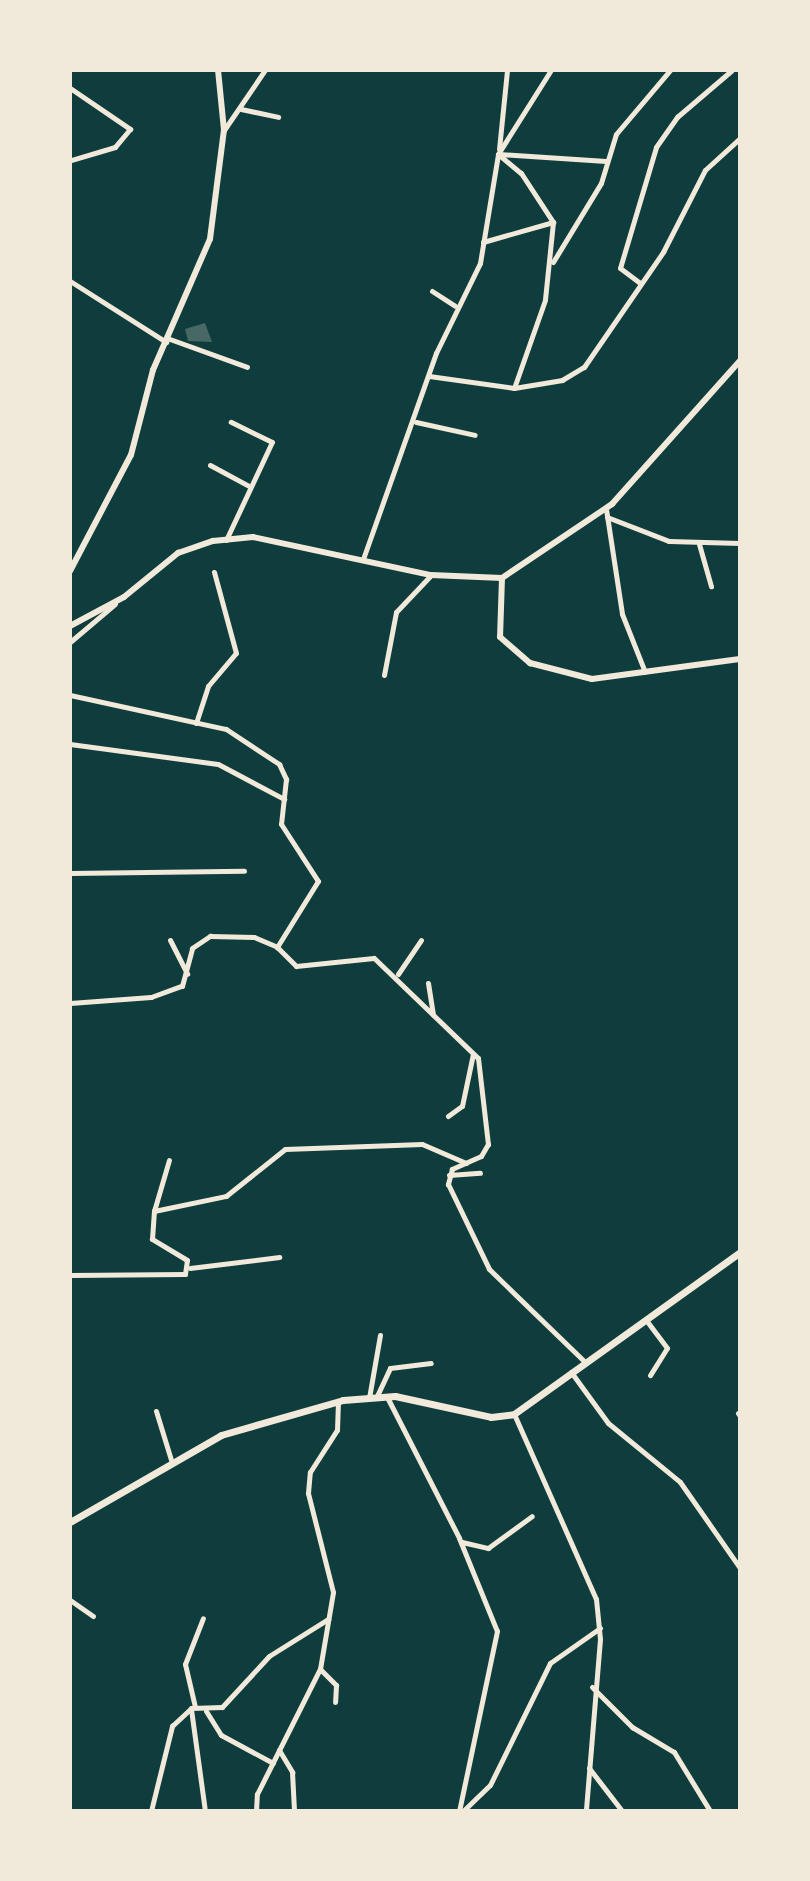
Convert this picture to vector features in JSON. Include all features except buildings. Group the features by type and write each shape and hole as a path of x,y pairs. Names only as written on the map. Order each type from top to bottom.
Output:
{"main road":[{"path":"70,1522 221,1435 338,1402 387,1397 491,1417 514,1414 740,1252"}],"street":[{"path":"70,571 131,455 166,340 213,226 224,130 218,70"},
{"path":"224,130 265,70"},
{"path":"363,559 416,422 455,306 480,263 498,154 507,70"},
{"path":"498,154 551,70"},
{"path":"550,266 601,183 616,134 670,70"},
{"path":"640,283 620,268 656,147 677,117 732,70"},
{"path":"70,88 130,129 115,147 71,160"},
{"path":"241,109 278,117"},
{"path":"429,376 514,388 562,380 584,367 640,283 705,170 740,138"},
{"path":"498,154 606,161"},
{"path":"498,154 521,173 553,222 550,266 514,388"},
{"path":"483,242 553,222"},
{"path":"70,281 166,340 247,367"},
{"path":"432,291 455,306"},
{"path":"738,363 740,373"},
{"path":"70,642 178,553 226,540 253,537 431,575 502,578 606,509 738,363"},
{"path":"226,540 272,442 231,422"},
{"path":"416,422 475,435"},
{"path":"210,465 249,486"},
{"path":"606,509 622,614 645,672"},
{"path":"607,517 638,534 699,544 740,543"},
{"path":"699,544 711,586"},
{"path":"196,723 208,686 236,653 214,572"},
{"path":"384,675 396,612 431,575"},
{"path":"502,578 500,637 520,657 592,679 740,659"},
{"path":"70,626 124,597"},
{"path":"70,695 196,723 268,752 286,779 281,824 318,881 277,947"},
{"path":"70,744 218,764 284,799"},
{"path":"70,873 244,871"},
{"path":"70,1003 151,997 182,986 197,940 254,937 277,947 296,966 374,958 398,974 433,1016 474,1053 488,1144 448,1175"},
{"path":"170,940 188,975"},
{"path":"398,974 421,940"},
{"path":"428,983 433,1016"},
{"path":"448,1116 462,1106 474,1053"},
{"path":"154,1211 226,1196 285,1149 422,1144 467,1163"},
{"path":"169,1160 154,1211 152,1239 190,1268"},
{"path":"448,1175 480,1173"},
{"path":"448,1175 467,1233 489,1269 585,1362"},
{"path":"70,1275 185,1274 190,1268 279,1257"},
{"path":"646,1320 667,1348 650,1375"},
{"path":"372,1398 380,1335"},
{"path":"372,1398 390,1368 431,1363"},
{"path":"571,1372 608,1423 680,1482 740,1568"},
{"path":"387,1397 461,1542 499,1645 461,1811"},
{"path":"256,1811 273,1763 320,1669 329,1618 331,1566 308,1493 310,1472 337,1430 338,1402"},
{"path":"156,1411 172,1463"},
{"path":"514,1414 596,1599 601,1628 592,1687 586,1811"},
{"path":"461,1542 488,1548 532,1516"},
{"path":"70,1600 93,1616"},
{"path":"203,1618 185,1664 205,1811"},
{"path":"193,1708 206,1711 222,1707 269,1656 329,1618"},
{"path":"461,1811 490,1785 550,1663 601,1628"},
{"path":"320,1669 336,1685 335,1702"},
{"path":"592,1687 632,1727 674,1752 710,1811"},
{"path":"151,1811 172,1726 193,1708"},
{"path":"206,1711 221,1735 273,1763"},
{"path":"279,1750 292,1772 294,1811"},
{"path":"588,1767 622,1811"}]}
